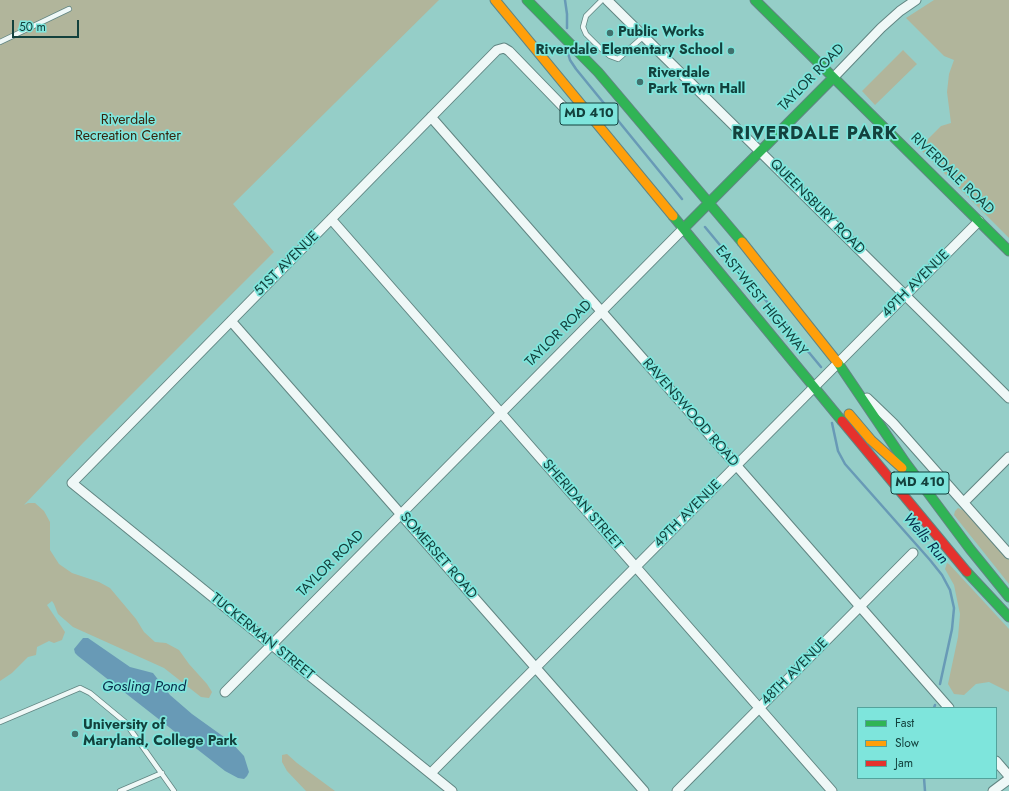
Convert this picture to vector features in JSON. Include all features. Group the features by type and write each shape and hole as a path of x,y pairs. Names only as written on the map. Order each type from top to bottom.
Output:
{"main road":[{"name":"EAST-WEST HIGHWAY","path":"495,0 971,576 1009,617"},
{"name":"EAST-WEST HIGHWAY","path":"527,0 598,72 709,203 838,363 927,493 970,550 1009,597"},
{"name":"RIVERDALE ROAD","path":"755,0 1009,251"},
{"name":"TAYLOR ROAD","path":"684,228 833,78"},
{"path":"814,387 822,387 833,395"},
{"path":"842,406 871,440 927,493"}],"street":[{"name":"QUEENSBURY ROAD","path":"607,0 1009,398"},
{"name":"TAYLOR ROAD","path":"833,78 881,28 900,11 916,0"},
{"name":"51ST AVENUE","path":"72,483 498,50 504,48 509,51 575,119"},
{"name":"RAVENSWOOD ROAD","path":"431,117 946,705"},
{"name":"SHERIDAN STREET","path":"331,219 832,791"},
{"name":"49TH AVENUE","path":"431,773 979,221"},
{"name":"TAYLOR ROAD","path":"225,692 684,228"},
{"name":"SOMERSET ROAD","path":"232,320 644,791"},
{"path":"854,387 893,423 1009,554"},
{"path":"964,502 1009,457"},
{"name":"TUCKERMAN STREET","path":"72,483 452,791"},
{"name":"48TH AVENUE","path":"677,791 913,553"},
{"path":"993,791 1009,777 997,762"}],"lane":[{"path":"602,0 586,16 583,27 586,34 599,47 610,56 618,59 644,36"},
{"path":"0,42 69,10"},
{"path":"0,722 80,688 90,693 125,722 174,791"},
{"path":"120,791 162,773"}],"green space":[{"name":"Riverdale Recreation Center","path":"0,0 439,0 233,204 274,252 83,443 24,505 28,503 35,503 44,511 50,522 50,550 59,564 72,573 99,582 110,588 136,619 144,632 155,642 166,643 179,650 212,692 209,698 201,697 164,668 73,627 58,614 52,601 47,605 65,632 62,640 54,643 49,641 37,647 36,655 28,657 12,673 0,681"},
{"path":"934,0 1009,0 1009,238 919,148 941,126 951,123 947,92 949,74 954,60 944,56 906,18"},
{"path":"903,50 917,64 875,105 862,91"},
{"path":"958,508 967,512 1009,560 1009,584 954,515"},
{"path":"947,563 1009,629 1009,692 989,682 976,684 964,695 954,694 948,684 958,637 960,614 954,585 945,569"},
{"path":"287,754 335,791 306,791 287,771 282,762 282,755"}],"water":[{"name":"Gosling Pond","path":"83,638 88,638 130,667 153,673 170,695 192,714 231,742 244,756 249,772 247,776 244,779 238,778 225,771 78,656 74,649"}],"waterway":[{"name":"Wells Run","path":"565,0 567,28"},
{"path":"567,50 570,60 576,69 682,199"},
{"path":"705,227 821,367"},
{"name":"Wells Run","path":"832,423 838,451 845,464 930,560 942,575 950,590 954,608 952,629 940,684"},
{"name":"Wells Run","path":"924,779 925,791"}],"traffic: fast":[{"path":"527,0 598,72 742,242"},
{"path":"755,0 1009,251"},
{"path":"684,228 833,78"},
{"path":"673,216 842,421"},
{"path":"838,363 905,462 970,549 1009,597"},
{"path":"967,572 1009,617"}],"traffic: slow":[{"path":"495,0 673,216"},
{"path":"742,242 838,363"},
{"path":"849,414 871,440 902,468"}],"traffic: jam":[{"path":"842,421 967,572"}],"place":[{"name":"Public Works","path":"610,33"},
{"name":"Riverdale Elementary School","path":"731,51"},
{"name":"Riverdale Park Town Hall","path":"640,82"},
{"name":"University of Maryland, College Park","path":"75,734"}],"district":[{"name":"RIVERDALE PARK","path":"815,135"}]}
